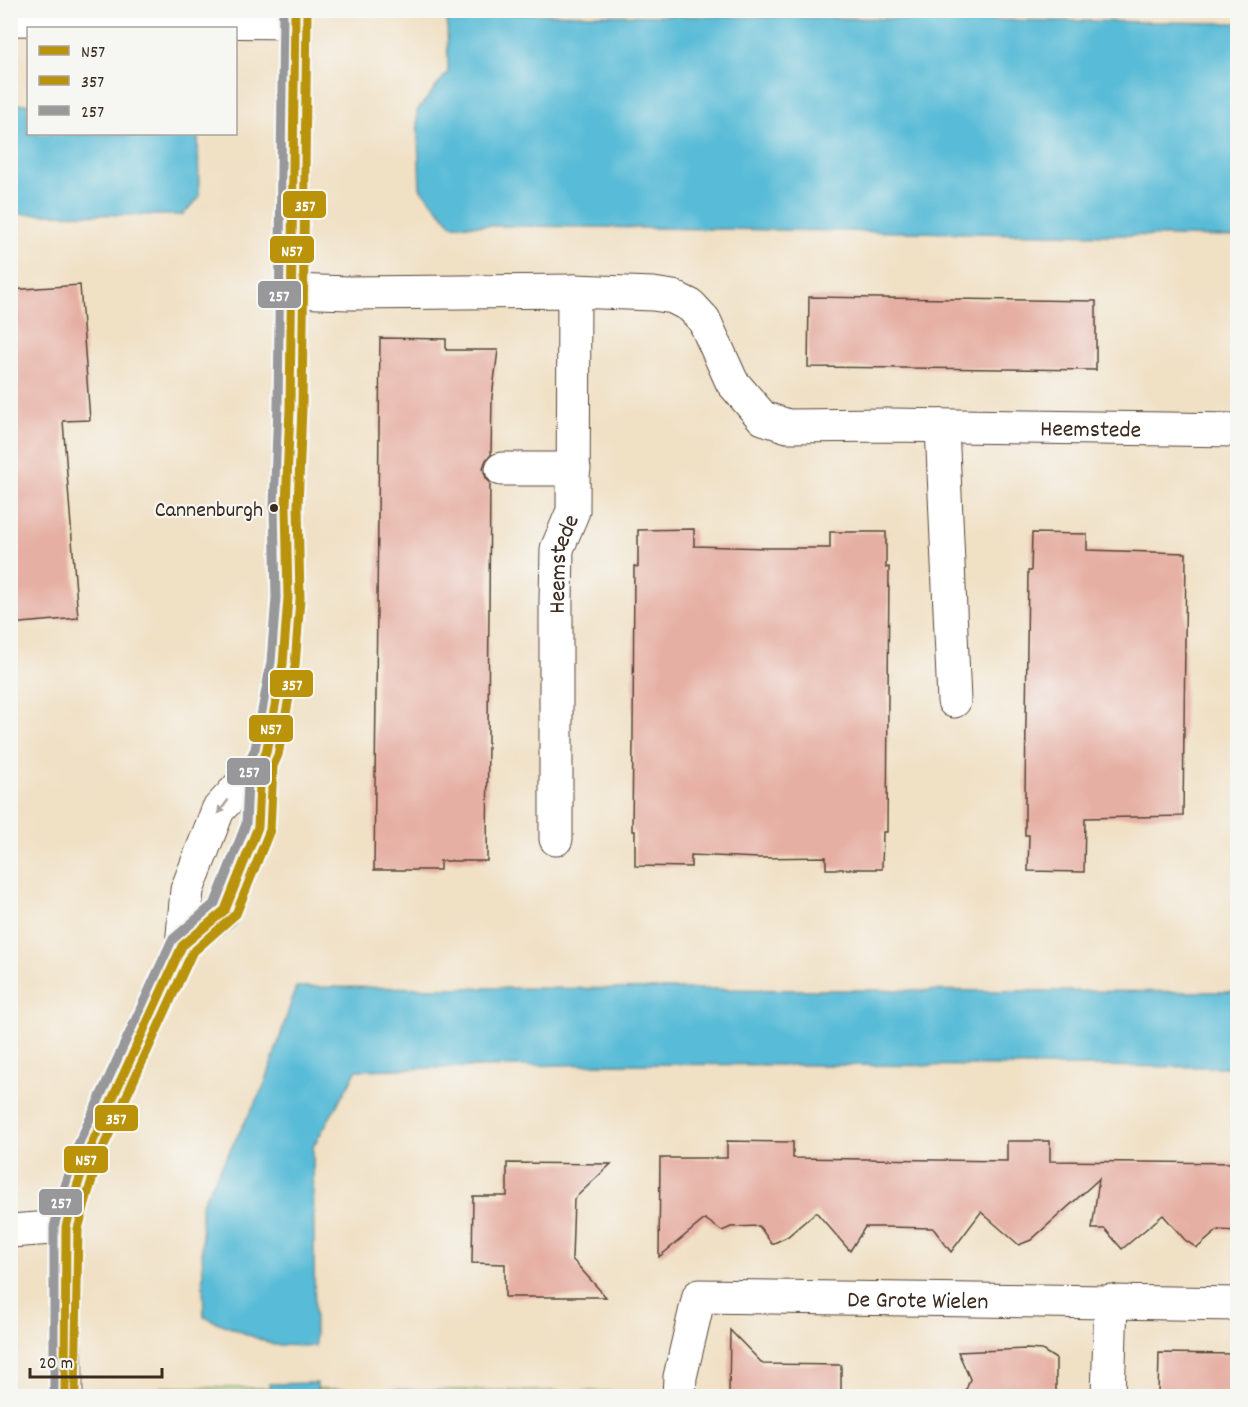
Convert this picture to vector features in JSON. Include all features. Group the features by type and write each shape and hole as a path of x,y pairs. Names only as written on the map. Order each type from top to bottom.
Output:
{"street":[{"path":"10,19 295,16 290,408 286,506 288,598 283,664 266,753 261,763 218,810 187,890 182,946 89,1150 75,1193 66,1227 64,1394"},
{"name":"Heemstede","path":"291,291 349,293 574,291 673,297 691,306 704,320 732,382 763,418 788,426 1238,430"},
{"name":"Heemstede","path":"556,839 557,549 573,511 574,291"},
{"path":"942,426 954,701"},
{"path":"502,469 574,469"},
{"path":"182,946 225,910 258,827 261,763"},
{"path":"10,1231 66,1227"},
{"name":"De Grote Wielen","path":"679,1396 680,1377 699,1296 1238,1304"},
{"path":"1108,1396 1111,1301"}],"green space":[{"path":"162,1387 649,1392 649,1396 162,1396"}],"water":[{"path":"447,13 1237,23 1237,237 452,225 420,188 417,111 448,72"},
{"path":"11,104 27,104 27,135 198,135 199,198 182,215 11,214"},
{"path":"296,987 1237,992 1237,1067 603,1064 357,1070 313,1147 315,1346 274,1345 204,1317 201,1205 265,1084"},
{"path":"317,1383 317,1396 270,1396 269,1384"}],"building":[{"path":"80,285 90,420 63,421 78,618 10,624 10,290"},
{"path":"809,297 1096,301 1096,370 808,367"},
{"path":"380,338 446,339 446,350 498,350 492,397 491,455 483,468 490,483 487,861 440,861 440,870 374,870"},
{"path":"694,529 694,546 769,548 830,548 830,532 886,532 886,568 889,567 887,832 883,832 882,869 826,869 826,857 759,858 691,855 691,867 635,866 635,831 632,831 634,566 638,567 638,530"},
{"path":"1032,533 1087,534 1087,550 1186,553 1183,816 1085,818 1084,872 1028,871 1029,835 1025,835 1025,796 1028,571 1031,571"},
{"path":"727,1141 793,1142 793,1158 1007,1161 1007,1141 1050,1141 1050,1161 1238,1163 1238,1231 1218,1230 1197,1248 1185,1240 1163,1215 1122,1249 1105,1229 1092,1229 1099,1179 1031,1240 1019,1245 981,1212 951,1252 933,1228 888,1227 865,1227 850,1251 816,1212 787,1237 772,1244 759,1226 731,1227 722,1231 705,1219 659,1257 660,1158 727,1158"},
{"path":"507,1163 611,1164 574,1199 572,1259 606,1297 505,1297 505,1264 472,1263 473,1196 507,1196"},
{"path":"730,1330 763,1364 841,1365 841,1396 729,1396"},
{"path":"1042,1350 1056,1359 1056,1396 964,1396 970,1379 958,1352"},
{"path":"1159,1353 1238,1354 1238,1396 1158,1396"}],"transit line":[{"name":"257","path":"54,1396 54,1227 78,1145 172,940 215,903 246,824 249,761 255,749 271,662 276,598 274,506 278,408 283,10"},
{"name":"N57","path":"63,1396 65,1390 66,1227 89,1150 182,946 225,910 258,827 261,763 266,753 283,664 288,598 286,506 290,408 295,10"},
{"name":"357","path":"75,1396 78,1229 100,1154 192,953 236,914 270,830 273,766 278,755 295,666 300,599 298,506 302,408 307,10"}],"place":[{"name":"Cannenburgh","path":"274,508"}]}
